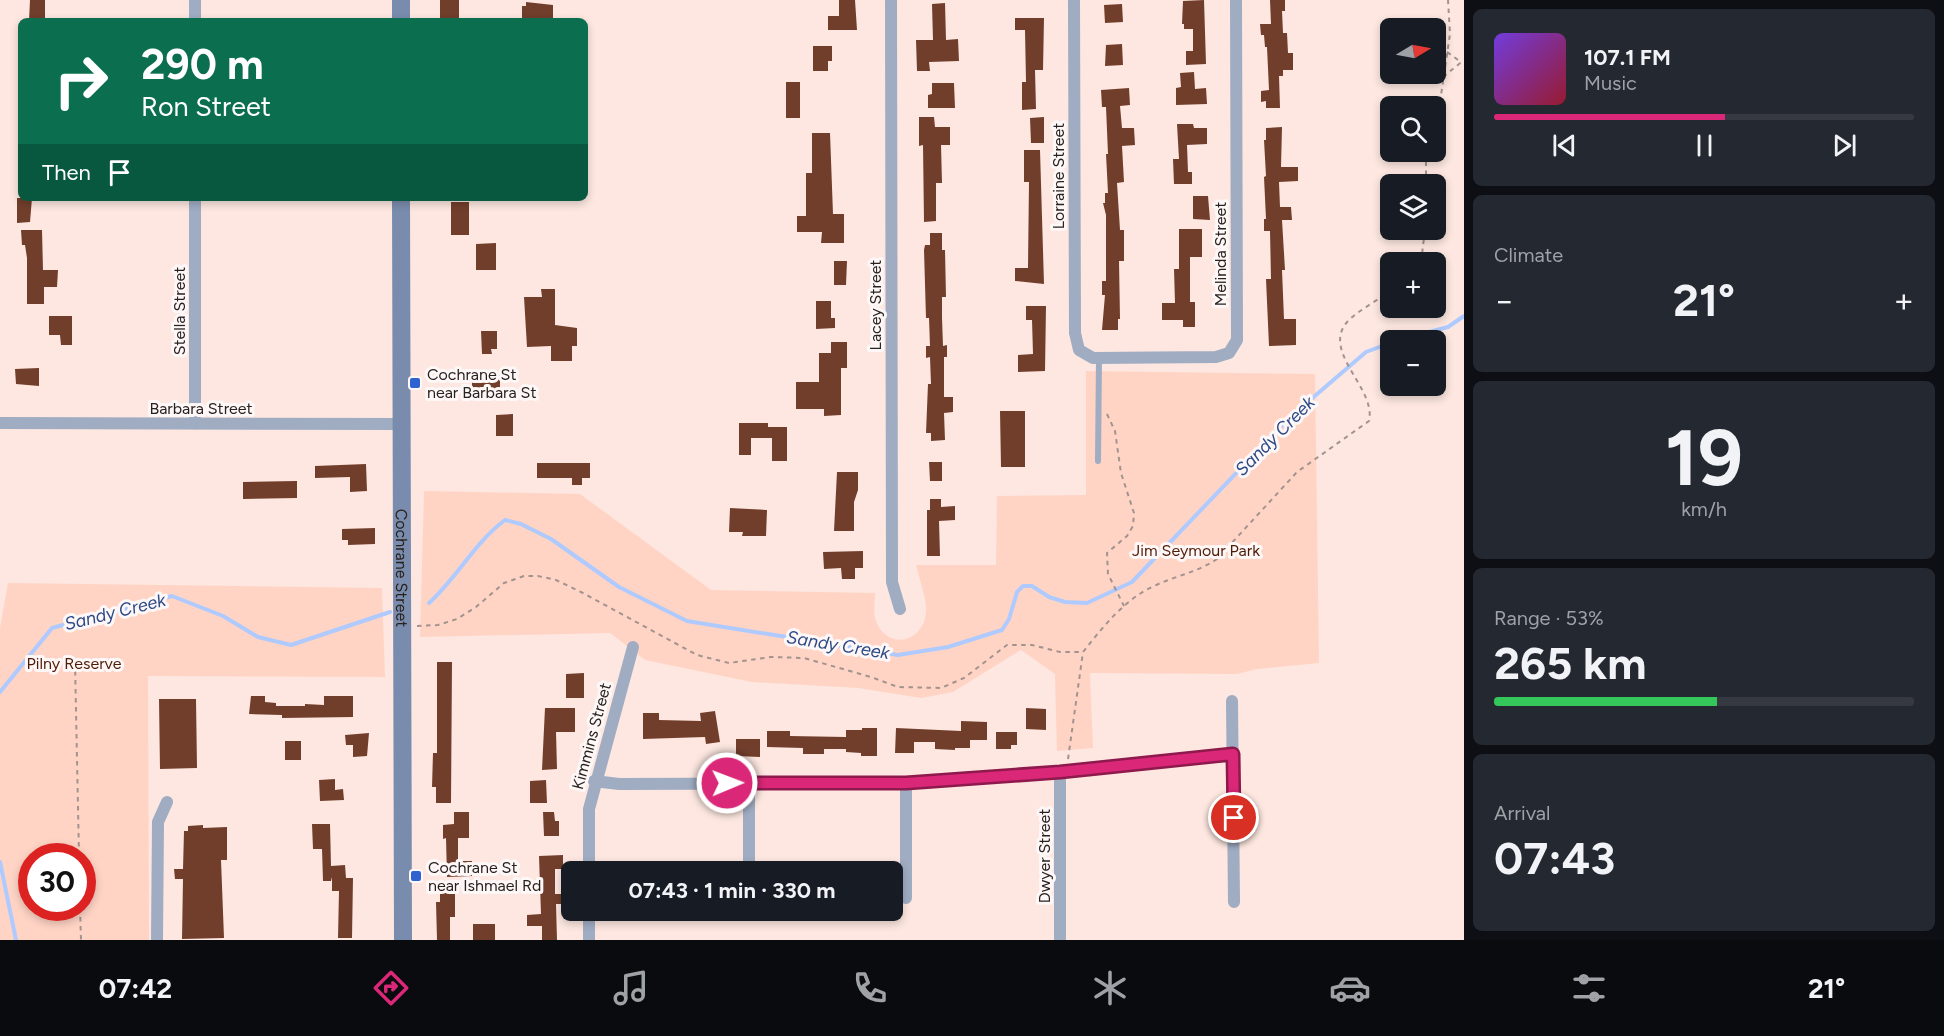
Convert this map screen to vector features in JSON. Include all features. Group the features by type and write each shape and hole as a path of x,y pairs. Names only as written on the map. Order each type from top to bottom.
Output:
{"street":[{"path":"195,0 195,18"},
{"path":"401,0 401,18"},
{"name":"Lacey Street","path":"891,0 892,582 900,609"},
{"name":"Lorraine Street","path":"1074,0 1075,333 1080,350"},
{"name":"Melinda Street","path":"1080,350 1099,358 1216,357 1229,353 1237,340 1236,0"},
{"name":"Stella Street","path":"195,201 195,424"},
{"name":"Cochrane Street","path":"401,201 403,940"},
{"name":"Barbara Street","path":"0,423 402,424"},
{"name":"Kimmins Street","path":"589,861 589,809 594,781 633,647"},
{"path":"1233,701 1234,902"},
{"path":"594,781 619,784 906,783 1060,772 1233,754"},
{"name":"Dwyer Street","path":"1060,772 1060,940"},
{"path":"748,782 749,861"},
{"path":"906,783 906,898"},
{"path":"157,940 158,822 167,802"},
{"path":"589,921 590,940"}],"lane":[{"path":"1098,461 1099,358"}],"path":[{"path":"1446,57 1450,34 1448,0"},
{"path":"1446,75 1463,61 1447,52"},
{"path":"1060,772 1070,756 1083,652 1124,606 1149,588 1202,569 1216,559 1297,472 1369,421 1371,411 1369,401 1344,360 1341,349 1343,327 1350,318 1380,298"},
{"path":"1106,411 1115,431 1121,473 1134,513 1133,526 1127,536 1113,546 1107,554 1108,574 1124,606"},
{"path":"403,623 438,625 457,619 476,608 504,583 524,576 538,576 556,580 581,592 697,655 729,663 771,657 804,658 898,687 942,688 964,678 1007,645 1032,645 1060,652 1083,652"},
{"path":"75,662 79,843"},
{"path":"80,921 81,940"}],"green space":[{"name":"Jim Seymour Park","path":"1086,371 1315,374 1319,663 1257,669 1237,674 1090,673 1093,748 1057,751 1055,674 1021,650 953,692 921,698 858,688 752,682 645,660 610,633 420,637 424,491 580,494 711,590 875,593 875,618 882,631 898,640 906,639 921,628 925,619 926,607 916,565 996,565 997,496 1086,495"},
{"name":"Pilny Reserve","path":"8,583 382,588 385,677 148,676 149,940 0,940 0,628"}],"building":[{"path":"30,0 45,0 45,18 29,18"},
{"path":"440,0 459,0 459,18 440,18"},
{"path":"839,0 855,0 857,30 828,30 828,16 839,16"},
{"path":"1204,0 1206,64 1186,65 1186,51 1193,51 1193,29 1184,29 1184,24 1182,24 1183,1"},
{"path":"1270,0 1285,0 1285,11 1282,11 1283,33 1287,33 1288,53 1293,53 1293,70 1283,70 1283,76 1279,76 1280,108 1266,108 1266,101 1261,102 1261,91 1269,90 1267,47 1265,47 1264,35 1261,35 1260,24 1271,24"},
{"path":"526,2 553,5 553,18 522,18 522,6 526,6"},
{"path":"945,3 946,40 958,39 959,61 929,62 930,71 917,71 916,40 933,40 932,4"},
{"path":"1122,4 1123,22 1105,23 1104,5"},
{"path":"1015,18 1044,18 1043,70 1035,70 1036,109 1022,110 1022,82 1026,82 1025,30 1015,30"},
{"path":"1122,44 1123,65 1105,66 1106,45"},
{"path":"813,46 832,46 832,61 828,61 828,71 813,71"},
{"path":"1194,72 1195,89 1206,88 1207,104 1176,105 1176,88 1181,87 1180,73"},
{"path":"786,82 800,82 800,118 786,118"},
{"path":"932,83 954,83 955,108 928,108 928,95 932,94"},
{"path":"1129,88 1130,105 1120,106 1122,128 1134,128 1135,145 1122,146 1124,182 1117,183 1120,230 1124,230 1124,261 1119,261 1120,319 1118,319 1118,330 1102,330 1105,295 1102,295 1102,281 1106,281 1106,215 1103,203 1105,203 1105,193 1108,193 1106,154 1108,154 1106,107 1102,107 1101,90"},
{"path":"919,117 934,117 935,127 950,127 950,145 941,145 942,183 936,183 936,221 924,222 923,145 919,146"},
{"path":"1044,117 1044,143 1031,143 1030,118"},
{"path":"1177,124 1193,124 1194,128 1207,128 1207,144 1187,145 1188,172 1192,172 1192,184 1174,184 1173,159 1179,159"},
{"path":"1282,127 1281,167 1298,167 1298,181 1279,182 1280,207 1291,207 1292,220 1282,220 1285,270 1282,270 1284,319 1296,319 1296,345 1269,346 1266,279 1271,279 1270,231 1264,231 1264,219 1266,219 1264,177 1266,176 1264,140 1266,140 1266,128"},
{"path":"812,133 830,133 833,214 844,214 844,243 821,243 822,232 797,232 797,216 806,216 806,173 812,173"},
{"path":"1024,150 1040,150 1044,284 1015,281 1015,268 1028,268 1029,182 1024,182"},
{"path":"1193,196 1208,196 1210,220 1193,219"},
{"path":"17,198 18,201 32,201 30,222 17,223"},
{"path":"451,202 469,202 469,235 451,235"},
{"path":"1179,229 1202,229 1202,257 1190,257 1190,302 1195,302 1195,327 1183,327 1183,320 1162,320 1162,303 1175,303 1174,269 1179,269"},
{"path":"21,230 42,230 43,270 58,270 57,287 44,287 44,304 27,304 27,258 25,245 22,245"},
{"path":"930,233 942,233 942,250 945,250 946,297 942,297 942,318 943,346 947,345 947,357 944,357 944,397 953,397 953,412 944,413 945,440 931,441 931,433 926,433 928,384 931,384 930,357 926,358 926,346 930,346 929,318 926,318 924,250 925,245 930,245"},
{"path":"496,243 496,270 476,270 476,244"},
{"path":"834,261 847,261 846,285 834,285"},
{"path":"541,289 555,289 555,325 577,328 577,346 572,346 572,361 551,361 551,346 527,347 524,297 542,297"},
{"path":"816,301 831,301 831,318 835,318 835,328 816,329"},
{"path":"1026,306 1046,306 1045,371 1018,372 1018,355 1033,354 1032,320 1026,320"},
{"path":"49,316 72,316 72,345 61,345 60,335 49,335"},
{"path":"481,331 497,331 497,349 491,349 492,354 482,354"},
{"path":"831,342 847,342 847,368 841,368 841,415 824,416 824,409 796,409 796,382 819,382 819,353 831,353"},
{"path":"39,368 39,386 16,384 15,369"},
{"path":"472,375 500,375 500,393 472,393"},
{"path":"1000,411 1025,411 1025,467 1001,467"},
{"path":"513,414 513,436 496,436 496,415"},
{"path":"739,423 768,423 768,427 787,427 787,461 772,461 772,438 751,438 751,455 739,455"},
{"path":"929,462 942,462 942,481 930,481"},
{"path":"537,463 590,463 590,478 582,478 582,485 572,485 572,478 537,478"},
{"path":"366,464 367,491 350,492 350,477 315,478 315,466"},
{"path":"837,472 858,472 858,490 854,502 854,531 834,531"},
{"path":"297,481 297,498 243,499 243,482"},
{"path":"930,499 941,499 941,507 955,506 955,520 939,521 940,556 927,556 927,510 930,510"},
{"path":"730,508 767,510 766,536 742,536 743,532 729,532"},
{"path":"375,528 375,544 348,545 348,540 342,540 342,529"},
{"path":"863,551 863,568 855,568 855,579 842,579 841,568 824,569 823,552"},
{"path":"437,662 452,662 451,803 436,803 436,787 432,787 433,753 437,753"},
{"path":"584,673 584,698 566,698 566,674"},
{"path":"251,696 265,696 265,702 276,703 276,706 305,706 305,704 324,705 324,696 353,696 353,717 282,718 282,715 249,714"},
{"path":"159,699 196,699 197,768 160,769"},
{"path":"545,708 575,708 575,732 556,732 557,769 542,770"},
{"path":"1026,708 1046,709 1046,730 1026,729"},
{"path":"715,711 720,742 706,744 705,737 643,739 643,713 659,713 659,720 701,721 700,713"},
{"path":"961,721 987,722 987,740 970,740 970,748 955,748 955,750 935,749 935,742 914,742 914,753 895,753 896,728 961,731"},
{"path":"862,728 877,728 877,756 861,756 861,753 846,752 846,749 824,749 824,754 803,754 803,748 767,747 767,731 790,731 790,736 846,737 846,730 862,730"},
{"path":"996,732 1017,732 1017,745 1011,745 1011,749 996,749"},
{"path":"369,733 367,756 353,757 353,745 346,745 345,735"},
{"path":"736,739 760,739 760,757 736,756"},
{"path":"285,741 301,741 301,760 285,760"},
{"path":"335,779 335,790 343,789 344,800 320,801 319,780"},
{"path":"546,780 547,803 530,803 530,781"},
{"path":"454,812 469,812 469,838 458,838 458,861 472,861 472,876 447,877 446,838 443,839 443,825 454,824"},
{"path":"543,812 554,812 555,821 559,821 559,836 544,836"},
{"path":"312,824 330,824 331,866 345,865 346,878 353,878 352,938 338,938 339,891 332,891 332,877 331,881 323,881 322,849 313,849"},
{"path":"203,825 203,828 227,827 227,860 221,860 224,938 182,939 183,879 175,879 174,869 183,869 184,831 188,831 188,826"},
{"path":"563,855 561,869 555,869 555,894 561,894 561,904 556,904 557,940 542,940 542,926 527,926 527,915 541,914 539,856"},
{"path":"440,890 455,890 455,917 450,917 450,940 437,940 436,902 440,902"},
{"path":"473,924 495,924 495,940 473,940"}],"waterway":[{"name":"Sandy Creek","path":"1437,330 1448,327 1464,316"},
{"name":"Sandy Creek","path":"429,603 484,539 505,520 521,524 551,539 619,587 687,621 898,655 948,647 1002,630 1009,619 1017,592 1023,586 1032,586 1049,597 1065,602 1087,603 1132,582 1288,419 1366,352 1380,347"},
{"name":"Sandy Creek","path":"0,692 52,628 172,596 223,616 258,637 291,645 390,612"},
{"name":"Sandy Creek","path":"0,862 16,940"}],"place":[{"name":"Cochrane St near Barbara St","path":"415,383"},
{"name":"Cochrane St near Ishmael Rd","path":"416,876"}],"route":[{"path":"727,783 906,783 1060,772 1233,754 1234,818"}]}
